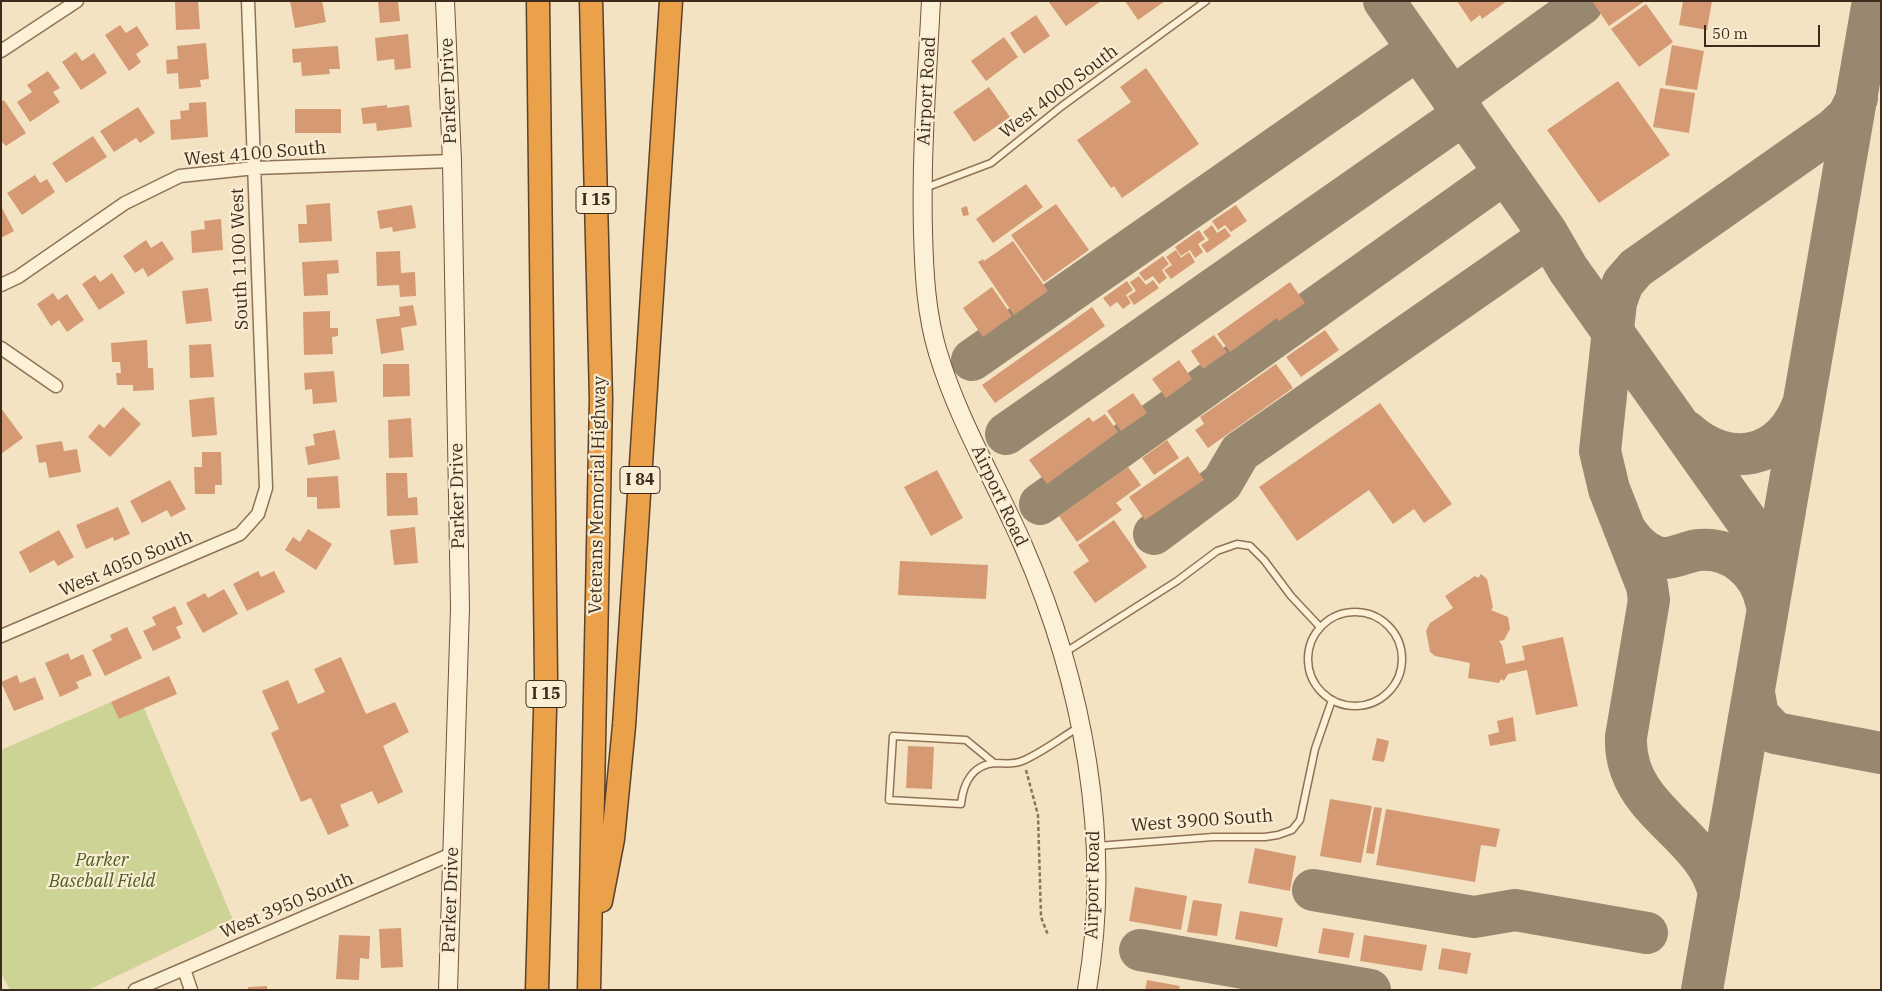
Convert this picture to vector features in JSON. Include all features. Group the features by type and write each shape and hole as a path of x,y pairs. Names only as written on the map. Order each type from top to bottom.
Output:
{"highway":[{"name":"I 15","path":"537,990 546,676 538,1"},
{"name":"Veterans Memorial Highway","path":"589,990 601,399 591,1"},
{"name":"I 84","path":"590,956 613,839 624,726 671,1"}],"street":[{"path":"1,51 77,1"},
{"name":"South 1100 West","path":"248,1 266,488 258,514"},
{"name":"Parker Drive","path":"445,1 452,161 460,608 454,854 448,990"},
{"name":"Airport Road","path":"931,1 922,190 924,286 937,352 960,414 1023,544 1052,614 1064,653 1081,726 1097,846 1095,904 1087,990"},
{"name":"West 4100 South","path":"1,285 18,277 125,203 180,176 255,168 452,161"},
{"path":"1,348 56,386"},
{"name":"West 4050 South","path":"1,636 240,534 258,514"},
{"name":"West 3950 South","path":"135,990 454,854"},
{"path":"184,969 190,990"}],"lane":[{"name":"West 4000 South","path":"922,190 991,163 1062,106 1206,1"},
{"path":"1064,653 1177,581 1217,551 1237,544 1250,546 1264,560 1291,596 1320,627"},
{"path":"1356,612 1371,614 1385,622 1394,633 1400,646 1402,660 1399,674 1392,687 1382,697 1370,703 1358,706 1344,705 1332,700 1321,692 1312,680 1308,666 1308,652 1312,639 1320,627 1341,614 1356,612"},
{"name":"West 3900 South","path":"1097,846 1213,837 1265,837 1292,830 1300,820 1315,749 1332,700"},
{"path":"994,763 966,740 893,736 889,800 961,804 962,788 976,770 994,763 1010,764 1024,761 1081,726"}],"path":[{"path":"1024,761 1028,786 1038,815 1041,917 1048,935"}],"green space":[{"name":"Parker Baseball Field","path":"111,702 119,719 144,708 233,920 88,990 10,990 1,973 1,750"}],"building":[{"path":"175,1 198,1 200,29 176,30"},
{"path":"290,1 322,1 326,22 295,28"},
{"path":"378,1 398,1 400,21 380,23"},
{"path":"1048,1 1101,1 1066,26"},
{"path":"1125,1 1165,1 1138,20"},
{"path":"1457,1 1507,1 1482,19 1480,15 1471,22"},
{"path":"1592,1 1645,1 1609,26"},
{"path":"1683,1 1712,1 1707,30 1679,25"},
{"path":"1646,4 1673,42 1639,67 1611,29"},
{"path":"1036,15 1050,36 1024,54 1010,33"},
{"path":"120,25 126,33 137,26 149,45 136,54 141,62 129,71 105,35"},
{"path":"408,34 411,68 395,70 394,59 377,61 375,38"},
{"path":"1004,37 1018,57 986,81 971,61"},
{"path":"206,43 209,79 200,80 201,87 179,89 178,73 167,74 166,60 178,59 177,46"},
{"path":"1672,45 1704,51 1697,90 1665,85"},
{"path":"338,46 340,69 329,69 330,74 302,76 301,62 293,63 292,49"},
{"path":"76,52 82,61 94,53 107,73 81,90 62,62"},
{"path":"1146,68 1199,144 1122,198 1114,186 1111,188 1077,140 1131,102 1120,87"},
{"path":"48,71 60,88 53,92 60,102 30,122 17,102 32,92 27,85"},
{"path":"1618,81 1670,155 1599,203 1547,130"},
{"path":"989,87 1010,117 974,142 953,112"},
{"path":"1660,88 1695,93 1689,133 1653,127"},
{"path":"4,100 26,133 6,146 1,141 1,102"},
{"path":"206,102 208,137 171,140 170,120 181,119 180,111 189,110 189,103"},
{"path":"387,105 387,108 409,105 412,127 377,131 376,123 363,124 361,108"},
{"path":"138,107 155,133 140,143 136,138 114,152 100,131"},
{"path":"295,109 341,109 341,133 295,133"},
{"path":"93,136 107,157 66,183 52,163"},
{"path":"35,175 40,183 47,179 55,192 22,215 7,193"},
{"path":"1026,184 1043,207 993,243 976,219"},
{"path":"330,203 332,241 299,243 298,224 307,224 306,205"},
{"path":"1056,204 1089,250 1044,282 1011,235"},
{"path":"412,205 416,228 393,232 392,227 380,229 377,211"},
{"path":"1236,205 1247,221 1231,232 1225,225 1218,230 1212,221"},
{"path":"1,206 14,231 1,238"},
{"path":"967,206 969,215 963,216 961,208"},
{"path":"221,219 223,250 192,253 191,231 205,229 204,221"},
{"path":"1212,225 1217,233 1225,228 1231,236 1207,253 1201,245 1209,240 1203,232"},
{"path":"1199,230 1205,239 1198,244 1203,252 1195,258 1190,250 1181,256 1175,247"},
{"path":"146,240 151,248 162,241 174,259 148,277 143,268 135,273 123,256"},
{"path":"1013,241 1048,291 1014,315 978,262 983,259 984,261"},
{"path":"1176,250 1181,258 1189,252 1195,262 1171,279 1164,270 1172,265 1166,257"},
{"path":"400,251 401,273 415,272 416,296 400,297 399,285 377,286 376,252"},
{"path":"1163,256 1169,264 1162,270 1167,278 1159,284 1153,276 1145,281 1139,273"},
{"path":"338,260 339,273 327,274 328,295 304,296 302,262"},
{"path":"112,273 125,293 99,310 82,284 95,275 100,282"},
{"path":"1139,276 1146,285 1153,280 1159,288 1134,305 1128,296 1136,291 1130,282"},
{"path":"1127,281 1133,290 1126,295 1131,303 1123,309 1117,302 1110,307 1103,298"},
{"path":"1290,282 1305,303 1279,321 1277,318 1230,352 1217,334"},
{"path":"992,287 1012,316 983,337 963,308"},
{"path":"208,288 212,321 186,324 182,291"},
{"path":"53,293 58,300 67,294 84,320 67,332 59,320 51,326 37,304"},
{"path":"413,305 417,325 401,328 404,350 381,354 376,319 400,316 399,307"},
{"path":"1092,307 1105,326 995,403 982,385"},
{"path":"330,311 330,328 338,328 338,336 332,337 333,354 304,355 303,312"},
{"path":"1325,330 1339,350 1301,377 1286,357"},
{"path":"1214,335 1227,352 1203,369 1191,351"},
{"path":"147,340 148,368 153,368 154,390 133,391 133,385 117,385 116,373 121,373 120,362 112,362 111,343"},
{"path":"211,344 214,377 190,378 189,345"},
{"path":"1179,360 1192,379 1166,398 1152,379"},
{"path":"383,364 409,364 410,396 383,397"},
{"path":"1276,364 1293,388 1208,448 1195,430 1204,424 1200,417"},
{"path":"334,371 337,402 313,404 312,389 305,390 304,373"},
{"path":"1133,393 1147,413 1121,431 1107,411"},
{"path":"214,397 217,435 192,437 189,400"},
{"path":"1380,403 1452,504 1424,523 1414,509 1393,524 1369,490 1297,541 1259,487"},
{"path":"123,407 141,424 110,457 88,437 99,424 104,428"},
{"path":"1,408 23,438 1,454"},
{"path":"1105,414 1118,432 1047,484 1029,460 1089,417 1093,422"},
{"path":"411,418 413,457 389,458 388,420"},
{"path":"335,430 340,459 308,465 305,447 315,445 313,434"},
{"path":"1167,440 1179,458 1154,475 1142,458"},
{"path":"62,441 64,451 77,449 81,472 49,478 46,462 39,463 36,445"},
{"path":"202,452 221,452 222,485 215,485 215,494 195,494 194,467 202,467"},
{"path":"1188,456 1204,480 1145,520 1129,497"},
{"path":"1128,467 1141,485 1116,503 1122,510 1077,542 1059,516"},
{"path":"937,470 963,518 931,536 904,487"},
{"path":"386,473 407,473 408,498 417,497 418,515 387,516"},
{"path":"338,476 340,508 317,509 317,497 307,497 307,478"},
{"path":"170,480 186,509 171,517 167,510 142,523 130,501"},
{"path":"118,507 130,534 114,541 113,537 86,549 76,525"},
{"path":"1114,520 1147,567 1095,603 1073,572 1089,561 1078,545"},
{"path":"415,527 418,563 394,565 390,530"},
{"path":"308,529 332,544 316,570 285,550 293,537 300,542"},
{"path":"59,530 74,557 58,566 54,560 30,573 19,552"},
{"path":"900,561 988,565 986,599 898,595"},
{"path":"258,571 261,577 274,571 285,592 247,611 233,584"},
{"path":"1481,574 1487,579 1493,607 1491,610 1508,617 1510,629 1504,640 1499,641 1502,645 1506,664 1525,660 1522,646 1563,637 1578,706 1536,715 1527,670 1508,674 1504,681 1501,679 1499,683 1468,678 1470,663 1435,656 1430,652 1426,631 1430,623 1453,608 1445,596 1475,576 1478,578"},
{"path":"224,589 238,614 203,633 186,603 205,593 208,598"},
{"path":"175,606 183,624 176,627 181,638 153,651 143,631 156,625 152,617"},
{"path":"127,627 142,658 105,676 92,650 112,640 110,635"},
{"path":"68,653 71,660 83,654 92,675 76,682 79,688 60,697 45,663"},
{"path":"341,657 366,714 395,702 409,732 383,746 403,792 378,804 372,791 340,805 349,826 328,835 311,798 301,802 271,733 279,729 262,691 288,680 298,704 325,692 314,669"},
{"path":"17,675 20,683 35,677 44,699 14,711 1,682"},
{"path":"169,676 177,694 119,719 111,702"},
{"path":"1513,717 1516,741 1490,746 1488,735 1499,732 1497,721"},
{"path":"1377,738 1389,741 1384,762 1372,760"},
{"path":"908,746 934,747 932,789 906,788"},
{"path":"1330,799 1372,806 1361,863 1320,856"},
{"path":"1374,807 1382,808 1374,854 1366,853"},
{"path":"1386,809 1500,829 1496,847 1481,845 1475,882 1376,865"},
{"path":"1255,848 1296,856 1290,891 1248,883"},
{"path":"1135,887 1187,896 1181,930 1129,921"},
{"path":"1193,900 1222,904 1217,936 1187,932"},
{"path":"1240,911 1283,918 1277,947 1235,939"},
{"path":"401,928 403,967 381,968 379,929"},
{"path":"1323,928 1354,933 1349,958 1318,953"},
{"path":"339,935 370,936 369,959 360,958 359,980 336,979"},
{"path":"1364,935 1427,945 1422,971 1360,961"},
{"path":"1442,948 1471,953 1467,974 1438,969"},
{"path":"1147,980 1180,986 1179,990 1145,990"},
{"path":"267,986 267,990 248,990 248,987"}],"taxiway":[{"path":"1384,1 1546,231 1568,269 1751,527 1765,556 1771,584"},
{"path":"1702,990 1873,1"},
{"path":"1452,98 1582,4"},
{"path":"972,360 1418,49"},
{"path":"1719,894 1711,872 1699,854 1651,803 1637,784 1629,762 1626,737 1649,600 1647,586 1609,489 1600,451 1616,302 1623,283 1636,268 1834,129 1848,116 1857,98"},
{"path":"1006,434 1464,114"},
{"path":"1040,504 1505,173"},
{"path":"1154,534 1222,483 1240,452 1547,238"},
{"path":"1686,431 1719,451 1736,454 1753,453 1768,447 1782,437 1794,423 1803,404"},
{"path":"1624,528 1644,551 1662,558 1699,550 1723,552 1733,557 1743,563 1758,580 1766,602"},
{"path":"1754,693 1758,715 1775,733 1881,753"},
{"path":"1313,890 1474,917 1515,910 1647,933"},
{"path":"1140,950 1370,990"}]}
